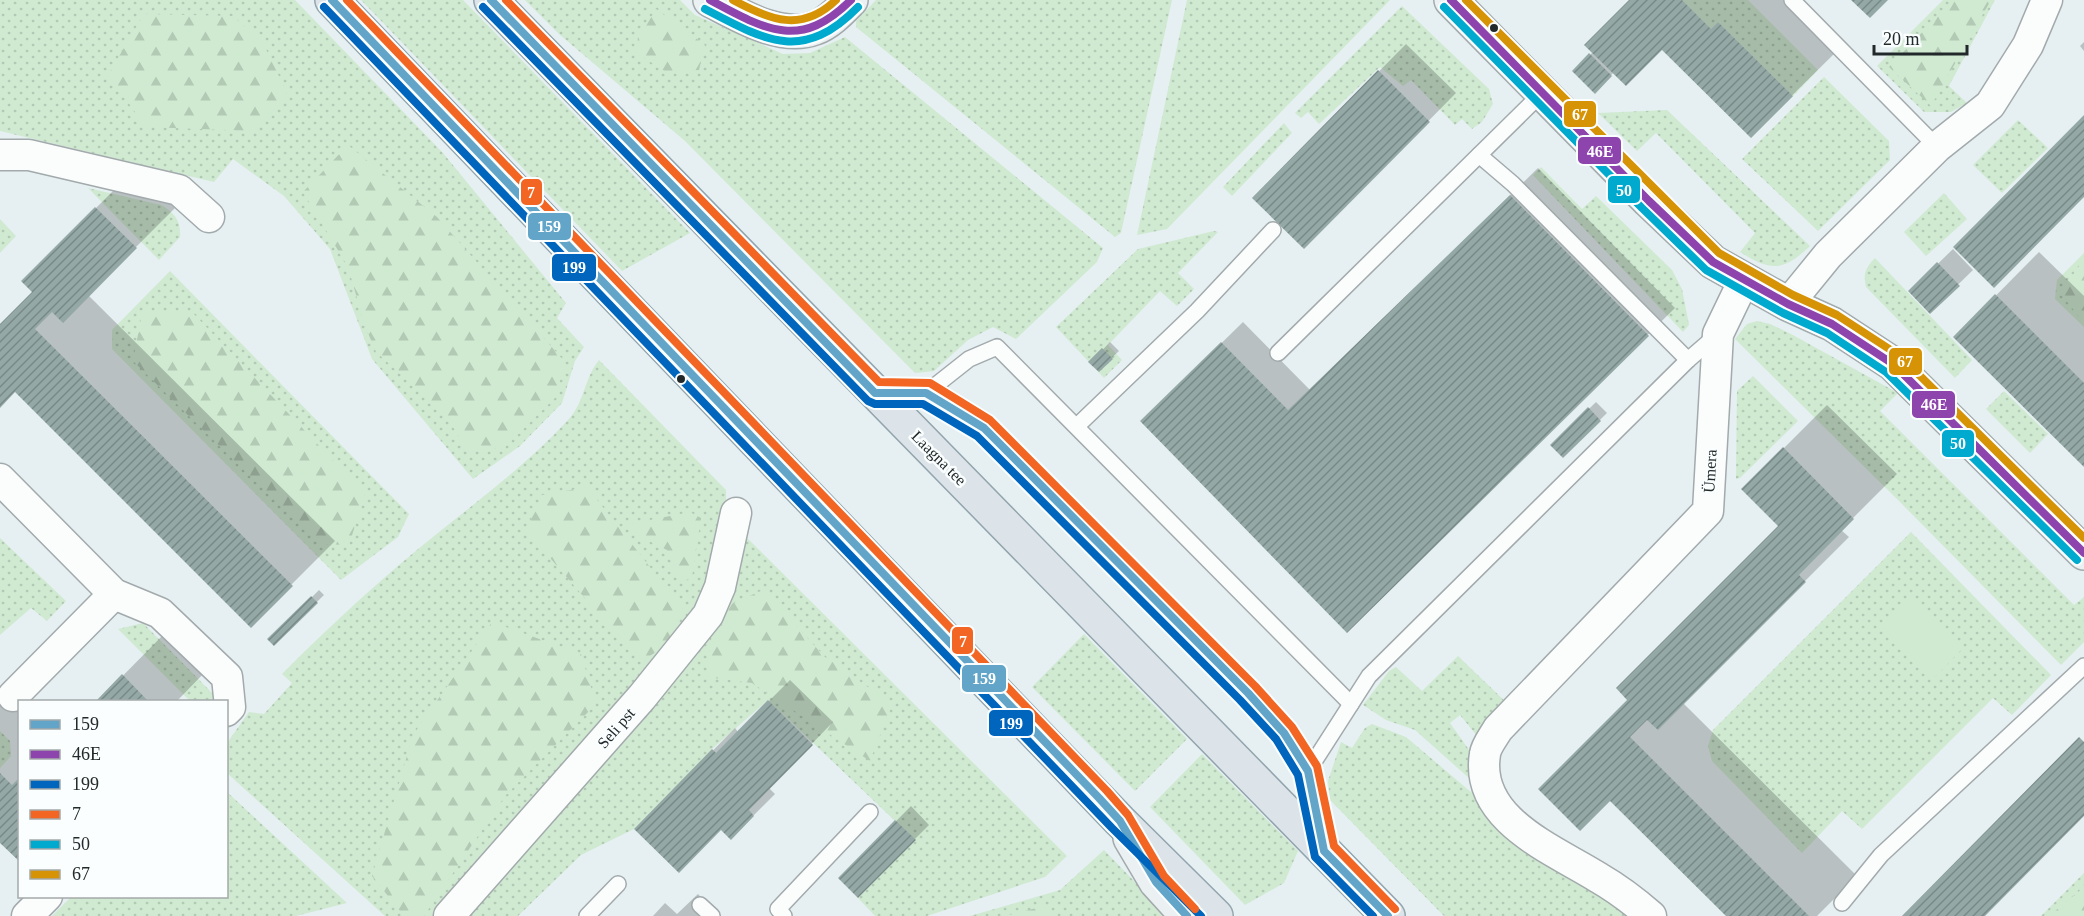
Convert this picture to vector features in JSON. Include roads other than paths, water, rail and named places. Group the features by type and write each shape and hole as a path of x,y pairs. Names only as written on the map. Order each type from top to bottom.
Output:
{"main road":[{"path":"332,0 1120,821 1216,916"},
{"name":"Laagna tee","path":"491,0 1388,916"}],"street":[{"path":"710,0 765,25 792,31 814,28 833,18 852,0"},
{"path":"1451,0 1713,262 1788,304 1832,324 1893,364 2084,554"},
{"path":"1788,304 1828,255 1937,147 1990,105 2028,45 2047,0"},
{"path":"0,155 29,155 179,190 209,217"},
{"name":"Ümera","path":"1651,916 1598,877 1531,838 1504,813 1487,789 1485,753 1497,729 1708,511 1718,334 1744,280"},
{"path":"0,479 114,594 160,613 227,677 230,706 228,708"},
{"name":"Seli pst","path":"449,916 642,697 708,615 720,587 736,513"},
{"path":"13,696 114,594"},
{"path":"1120,821 1156,882 1187,916"},
{"path":"27,916 45,898"}],"lane":[{"path":"1792,0 1937,147"},
{"path":"1278,353 1542,93"},
{"path":"1479,155 1513,184 1688,360"},
{"path":"1077,426 1197,312 1273,230"},
{"path":"1308,771 1369,676 1688,360 1718,334"},
{"path":"926,393 969,359 997,347 1351,704"},
{"path":"875,393 926,393 984,428 1248,693 1284,733 1308,771 1324,851"},
{"path":"1842,903 1881,855 2084,666"},
{"path":"778,914 870,812"},
{"path":"587,916 618,884"},
{"path":"700,905 712,916"}]}
